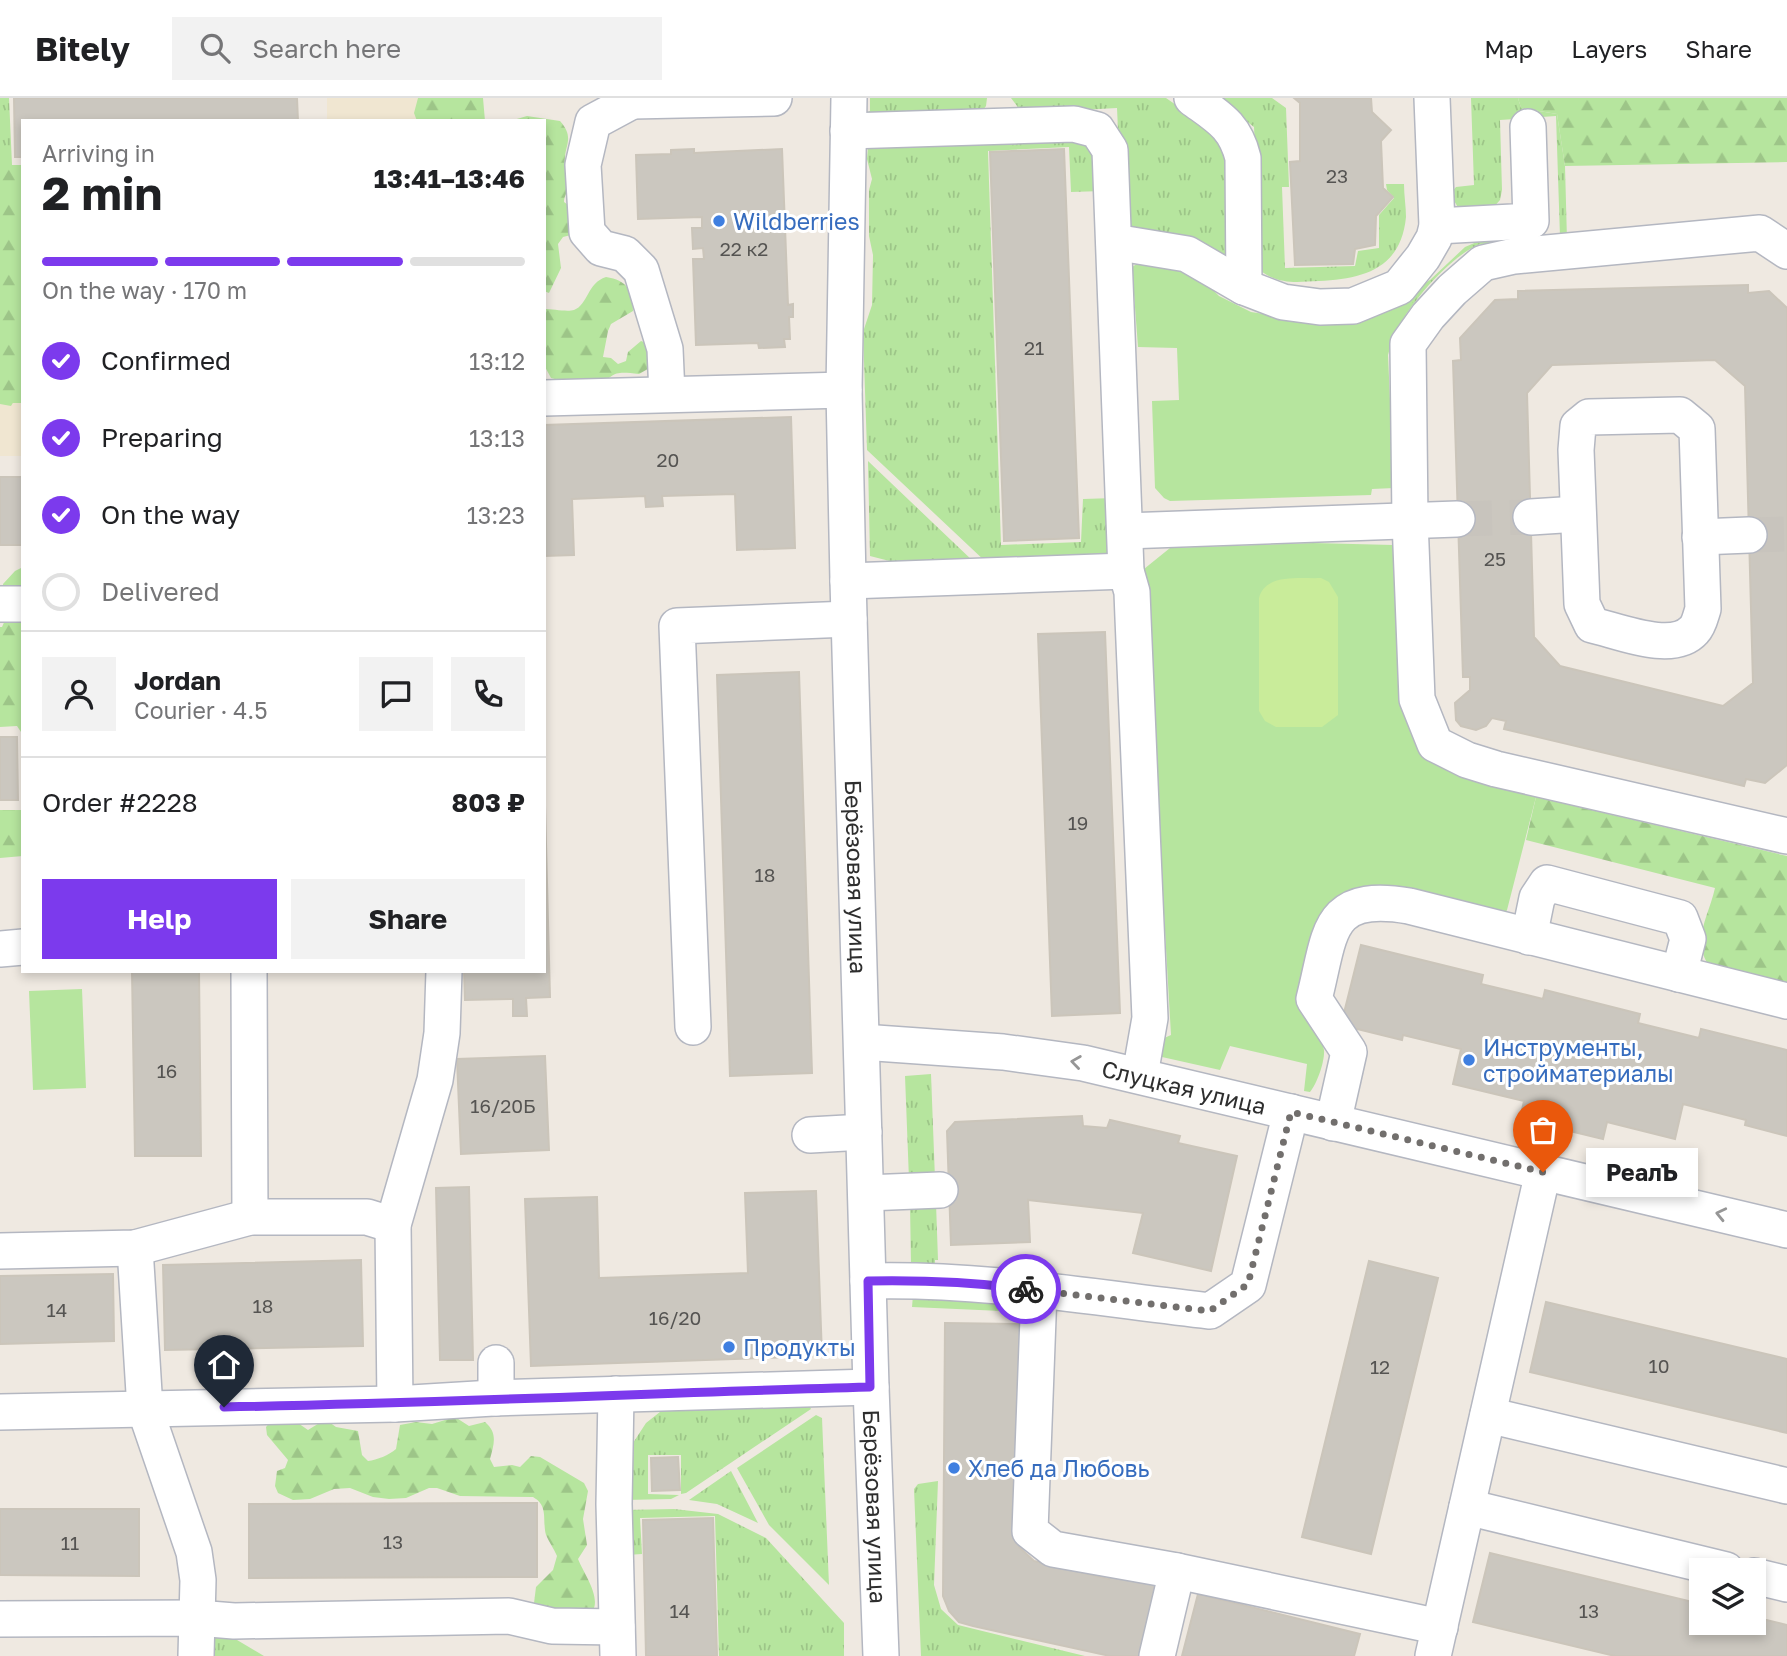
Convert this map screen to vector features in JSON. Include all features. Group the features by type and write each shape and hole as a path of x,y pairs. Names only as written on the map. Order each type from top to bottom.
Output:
{"street":[{"path":"667,394 665,349 641,270 625,254 601,248 587,232 583,165 593,122 631,100 774,98"},
{"path":"1192,98 1228,125 1238,139 1243,158 1244,287"},
{"path":"1114,242 1187,254 1244,287 1283,302 1320,307 1353,306 1399,287 1423,257 1434,238 1437,226 1432,98"},
{"path":"849,115 1000,112 1097,130 1110,150 1126,571 1132,592 1150,1018 1140,1075"},
{"name":"Берёзовая улица","path":"849,115 844,390 870,1387 881,1656"},
{"path":"1437,226 1531,221 1528,127"},
{"path":"1781,828 1496,769 1467,760 1435,744 1417,699 1410,520 1408,344 1428,316 1452,290 1483,263 1514,256 1760,233 1787,251"},
{"path":"546,398 844,390"},
{"path":"1680,415 1697,429 1700,537 1703,609 1695,629 1680,640 1661,641 1592,625 1581,604 1576,450 1578,426 1589,417 1680,415"},
{"path":"1531,517 1578,514"},
{"path":"1125,531 1457,519"},
{"path":"1700,537 1749,535"},
{"path":"848,581 1126,571"},
{"path":"0,604 21,604"},
{"path":"693,1027 677,626 849,620"},
{"path":"1529,937 1536,898 1547,883 1680,918 1688,939 1679,974"},
{"path":"1333,1122 1349,1052 1314,999 1333,927 1342,914 1363,904 1382,902 1409,906 1787,1001"},
{"path":"0,949 21,947"},
{"path":"249,973 250,1217"},
{"path":"395,1404 393,1225 435,1080 442,1033 444,973"},
{"name":"Слуцкая улица","path":"862,1042 1003,1052 1083,1063 1787,1230"},
{"path":"868,1281 983,1283 1210,1311 1248,1284 1291,1112"},
{"path":"810,1135 864,1132"},
{"path":"1039,1291 1030,1531 1053,1549 1177,1571 1436,1642 1543,1172"},
{"path":"866,1193 940,1190"},
{"path":"0,1251 135,1248 250,1217 367,1217 393,1225"},
{"path":"135,1248 145,1409 194,1552 198,1580 195,1656"},
{"path":"496,1363 496,1398"},
{"path":"0,1412 395,1404 496,1398 870,1387"},
{"path":"0,1619 234,1620 509,1616 552,1641 617,1641 614,1504 616,1394"},
{"path":"1488,1415 1787,1486"},
{"path":"1467,1507 1689,1561"},
{"path":"1157,1656 1177,1571"},
{"path":"1766,1579 1787,1584"}],"shaded area":[{"path":"327,98 455,98 456,119 327,119"},
{"path":"0,181 21,181 21,456 0,456"}],"green space":[{"path":"0,98 9,98 12,165 21,165 21,403 0,403"},
{"path":"418,98 483,98 485,119 416,119 414,113"},
{"path":"870,98 987,98 986,106 980,114 886,119 866,113 870,111"},
{"path":"1011,98 1166,98 1218,134 1228,151 1232,268 1129,232 1119,152 1117,108 1027,113 1020,110"},
{"path":"1216,98 1272,98 1286,108 1289,187 1282,187 1285,268 1355,266 1358,251 1379,248 1379,215 1394,198 1387,190 1386,184 1404,184 1406,217 1403,235 1388,260 1365,274 1335,280 1289,282 1275,279 1261,271 1254,127"},
{"path":"1471,98 1518,98 1521,108 1557,114 1565,166 1567,240 1480,244 1468,250 1431,283 1410,309 1395,334 1386,335 1392,307 1430,280 1465,247 1479,241 1560,237 1556,116 1500,120 1500,200 1492,209 1459,209 1450,194 1456,187 1474,185"},
{"path":"1518,98 1787,98 1787,162 1565,166 1557,114 1521,108"},
{"path":"527,116 560,121 568,138 565,164 569,186 564,202 571,207 579,233 563,237 558,244 561,268 549,293 546,292 546,119 517,119"},
{"path":"1073,129 1100,145 1103,191 1071,192 1069,147 988,151 1001,545 1081,542 1083,499 1114,498 1118,556 987,563 867,450 863,332 872,305 873,255 869,236 869,190 872,179 867,159 868,147"},
{"path":"0,166 15,171 21,180 14,195 21,215 12,230 11,239 21,249 21,265 13,277 17,283 11,299 13,307 21,312 21,362 11,365 8,372 16,387 17,396 11,406 0,404"},
{"path":"1140,262 1190,267 1219,296 1251,312 1277,316 1392,307 1430,280 1395,330 1388,355 1394,488 1372,489 1371,495 1170,501 1164,498 1155,488 1152,401 1179,400 1177,348 1138,347 1132,267"},
{"path":"606,277 624,284 632,298 633,311 611,324 603,357 611,358 618,364 626,361 628,352 641,341 649,344 653,366 639,374 615,374 597,390 551,378 546,369 546,309 574,310 582,304 600,280"},
{"path":"868,461 974,562 909,566 870,556"},
{"path":"1313,543 1393,545 1400,687 1424,754 1455,774 1485,785 1536,797 1507,910 1502,918 1378,890 1303,1001 1301,1012 1315,1030 1324,1050 1320,1072 1310,1092 1304,1091 1307,1064 1230,1046 1220,1070 1160,1055 1162,1039 1171,1035 1163,896 1152,831 1145,683 1144,569 1170,548"},
{"path":"21,568 21,732 17,726 0,727 0,627 6,618 3,584"},
{"path":"1321,578 1329,582 1338,597 1338,715 1322,727 1276,727 1265,721 1259,711 1259,598 1268,584 1276,581"},
{"path":"1536,797 1787,856 1787,983 1707,963 1703,953 1702,935 1715,888 1526,840"},
{"path":"0,810 21,810 21,856 0,858"},
{"path":"82,989 86,1088 33,1090 29,991"},
{"path":"931,1074 935,1179 909,1180 905,1076"},
{"path":"936,1203 938,1260 935,1260 935,1265 911,1265 910,1204 920,1208"},
{"path":"913,1295 1021,1302 1026,1312 912,1307"},
{"path":"809,1405 811,1409 686,1493 681,1494 681,1455 648,1455 648,1494 679,1495 671,1499 625,1500 626,1463 633,1443 646,1423 665,1408"},
{"path":"816,1415 822,1418 829,1585 769,1525 737,1468"},
{"path":"455,1417 469,1426 485,1422 489,1426 494,1444 490,1459 494,1467 520,1467 531,1456 540,1457 584,1483 588,1491 583,1519 587,1545 578,1559 594,1593 595,1606 592,1612 538,1610 534,1603 536,1587 553,1570 557,1556 546,1535 543,1509 533,1497 460,1496 429,1488 406,1498 389,1499 373,1497 350,1488 334,1489 310,1499 293,1500 278,1493 275,1486 277,1471 285,1468 288,1460 267,1435 266,1427 272,1420 295,1421 308,1430 321,1422 329,1422 336,1427 358,1431 362,1455 368,1461 383,1457 396,1449 400,1425 416,1422 432,1424"},
{"path":"731,1471 758,1523 717,1504 689,1500"},
{"path":"938,1481 934,1585 941,1609 958,1625 1085,1656 921,1656 914,1489 918,1484"},
{"path":"674,1509 718,1514 766,1538 844,1623 844,1656 719,1656 715,1516 640,1518 642,1554 627,1555 624,1510"},
{"path":"211,1637 232,1637 264,1656 210,1656"}],"building":[{"path":"14,98 297,98 298,119 21,119 21,157 15,157"},
{"path":"1294,98 1371,98 1372,112 1391,130 1381,141 1383,188 1393,197 1376,216 1375,245 1355,249 1353,264 1295,265 1290,162 1300,161 1300,103"},
{"path":"694,149 694,153 782,149 788,305 793,304 793,317 789,317 790,339 784,339 785,347 759,348 758,343 696,345 693,259 704,259 703,248 693,249 692,228 702,228 702,217 638,219 636,155 671,154 671,150"},
{"path":"1064,149 1079,538 1004,541 990,152"},
{"path":"1748,285 1748,293 1769,291 1787,308 1787,765 1765,783 1746,779 1744,786 1504,729 1506,721 1492,718 1486,726 1476,730 1461,726 1456,720 1455,703 1470,690 1470,677 1463,677 1453,361 1461,360 1460,338 1495,300 1518,299 1518,291","holes":["1715,360 1745,386 1753,683 1723,706 1560,666 1534,637 1527,393 1552,365"]},
{"path":"791,417 795,548 737,550 735,494 662,496 663,506 646,507 645,496 572,499 574,555 546,556 546,425"},
{"path":"0,477 21,477 21,545 0,545"},
{"path":"1105,632 1120,1013 1052,1016 1038,634"},
{"path":"799,672 812,1073 730,1076 717,675"},
{"path":"0,737 17,737 18,800 0,800"},
{"path":"546,844 550,997 526,998 527,1016 513,1016 513,999 465,1000 464,973 546,973"},
{"path":"1361,945 1483,975 1481,984 1543,999 1545,990 1640,1014 1638,1023 1699,1038 1701,1029 1787,1050 1787,1136 1745,1125 1746,1120 1683,1104 1675,1139 1607,1122 1603,1139 1520,1119 1524,1101 1453,1084 1461,1049 1403,1035 1402,1040 1341,1025"},
{"path":"132,973 199,973 201,1156 135,1156"},
{"path":"545,1056 549,1150 461,1154 457,1059"},
{"path":"1082,1116 1083,1126 1107,1128 1110,1120 1180,1136 1178,1143 1237,1156 1211,1271 1133,1253 1143,1213 1028,1200 1030,1242 951,1245 947,1131 955,1122"},
{"path":"469,1187 473,1360 440,1360 436,1188"},
{"path":"816,1191 822,1356 531,1366 525,1199 597,1197 599,1278 748,1273 745,1193"},
{"path":"361,1260 363,1346 165,1350 163,1265"},
{"path":"1369,1261 1438,1278 1371,1554 1302,1537"},
{"path":"113,1274 114,1341 0,1344 0,1276"},
{"path":"1546,1302 1787,1359 1787,1433 1530,1372"},
{"path":"945,1323 1026,1324 1019,1366 1019,1547 1034,1561 1109,1579 1111,1571 1156,1582 1140,1656 1110,1656 973,1626 959,1622 949,1611 943,1596"},
{"path":"678,1457 680,1490 652,1491 651,1458"},
{"path":"537,1503 537,1577 249,1578 249,1504"},
{"path":"0,1509 139,1509 139,1576 0,1575"},
{"path":"713,1518 717,1656 646,1656 643,1520"},
{"path":"1490,1553 1689,1601 1689,1635 1766,1635 1766,1620 1787,1625 1787,1656 1615,1656 1473,1622"},
{"path":"1198,1594 1360,1634 1354,1656 1182,1656"}],"tunnel":[{"path":"1457,519 1531,517"},
{"path":"1749,535 1787,534"}],"way so far":[{"path":"1026,1289 1210,1311 1248,1284 1291,1112 1543,1172"}],"place":[{"name":"Wildberries","path":"719,221"},
{"name":"Инструменты, стройматериалы","path":"1469,1060"},
{"name":"РеалЪ","path":"1543,1172"},
{"name":"Продукты","path":"729,1347"},
{"name":"Хлеб да Любовь","path":"954,1468"}],"route":[{"path":"224,1407 395,1404 496,1398 870,1387 868,1281 983,1283 1026,1289"}]}
